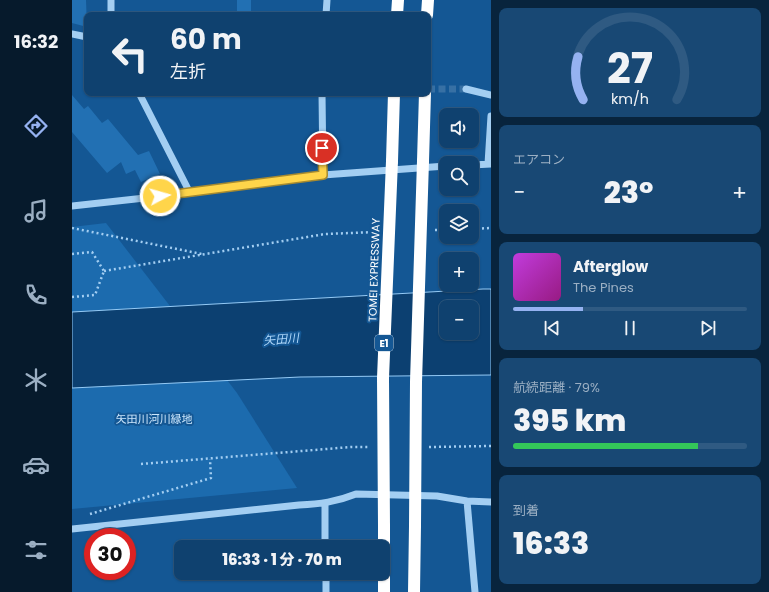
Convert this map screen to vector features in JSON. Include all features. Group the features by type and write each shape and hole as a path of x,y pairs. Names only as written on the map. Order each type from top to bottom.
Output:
{"highway":[{"path":"397,12 398,0"},
{"path":"428,0 428,12"},
{"name":"TOMEI EXPRESSWAY","path":"384,592 383,378 394,96"},
{"path":"414,592 416,382 425,96"}],"street":[{"path":"111,0 112,12"},
{"path":"326,12 327,0"},
{"path":"72,34 84,36"},
{"path":"466,89 491,95"},
{"path":"141,96 190,193"},
{"path":"322,96 323,175"},
{"path":"479,165 489,164 491,116"},
{"path":"72,206 190,193 323,175 439,167"},
{"path":"73,528 325,503 356,494 437,496 467,501 491,502"},
{"path":"467,501 475,592"},
{"path":"325,503 325,540"},
{"path":"326,580 326,592"}],"path":[{"path":"72,228 204,254"},
{"path":"479,229 491,228"},
{"path":"431,230 439,230"},
{"path":"104,271 325,234 378,232"},
{"path":"72,254 92,252 104,271"},
{"path":"72,297 95,295 104,271"},
{"path":"429,447 491,446"},
{"path":"141,464 351,447 374,447"},
{"path":"73,528 79,517 211,478 210,458"}],"green space":[{"name":"矢田川河川緑地","path":"106,223 237,393 297,488 72,509 72,227"}],"water":[{"name":"矢田川","path":"479,289 491,289 491,375 300,377 72,388 72,312 439,291 479,292"}],"building":[{"path":"72,0 86,0 86,12 84,12 84,26 72,23"},
{"path":"237,0 251,0 251,12 237,12"},
{"path":"72,95 84,109 88,106 102,123 108,119 138,155 149,151 160,174 141,182 135,170 126,174 121,162 107,173 72,132"}],"tunnel":[{"path":"431,89 466,89"}],"route":[{"path":"160,196 323,175 322,148"}]}
